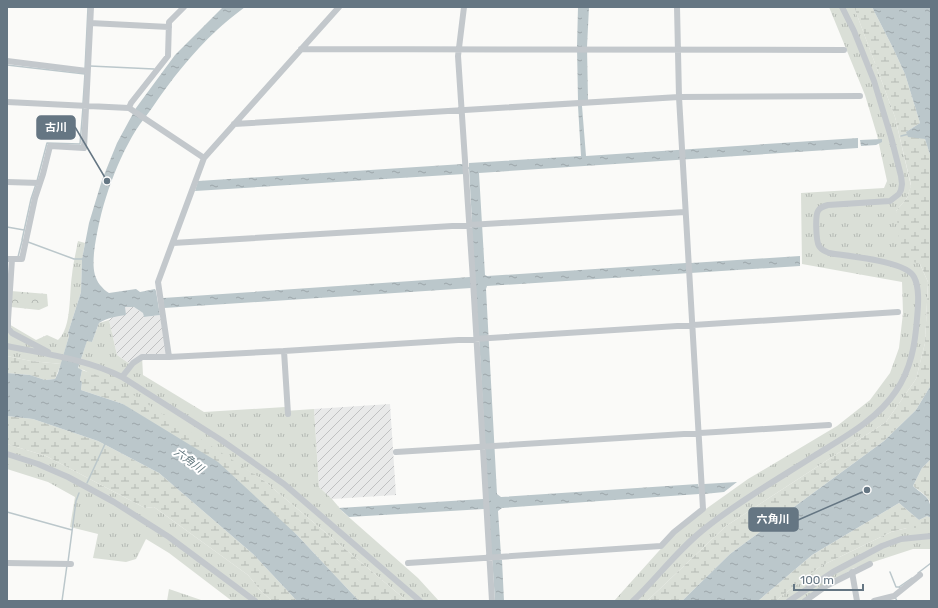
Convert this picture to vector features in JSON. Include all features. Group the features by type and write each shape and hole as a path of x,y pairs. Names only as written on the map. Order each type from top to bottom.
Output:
{"street":[{"path":"53,355 12,333 8,328 9,259 22,259 37,183 50,146 84,148 84,71 91,7"},
{"path":"132,110 131,103 168,56 169,22 184,7"},
{"path":"169,357 158,282 204,158 339,7"},
{"path":"464,7 458,49 466,169 474,224 473,283 481,338 487,447 486,504 494,558 492,601"},
{"path":"408,563 661,546 674,532 703,509 691,324 679,97 677,7"},
{"path":"632,601 687,543 708,526 751,496 839,441 861,425 887,402 896,391 908,370 914,349 917,308 917,285 911,272 905,268 892,264 829,253 822,250 817,241 816,216 822,207 828,205 890,201 899,194 902,184 893,143 874,81 854,31 842,7"},
{"path":"90,23 169,27"},
{"path":"300,49 844,50"},
{"path":"7,61 84,71"},
{"path":"234,124 679,97 860,96"},
{"path":"7,102 132,110 204,158"},
{"path":"7,182 37,183"},
{"path":"173,243 685,212"},
{"path":"122,376 133,363 142,358 284,351 898,312"},
{"path":"7,346 61,357 111,371 122,376 221,440 284,484 420,601"},
{"path":"284,351 288,414"},
{"path":"396,452 829,425"},
{"path":"7,454 38,464 68,477 114,502 169,537 256,601"},
{"path":"789,601 833,572 882,546 901,539 931,536"},
{"path":"7,563 71,564"},
{"path":"805,601 826,586 870,564"},
{"path":"852,572 857,601"},
{"path":"874,601 894,596 920,575"}],"shaded area":[{"path":"125,307 134,307 143,313 144,317 160,315 167,356 142,356 130,364 117,355 109,320"},
{"path":"390,404 396,495 332,499 319,487 314,409"}],"green space":[{"path":"829,7 854,7 895,117 911,186 907,198 896,211 928,282 925,343 916,379 886,422 726,526 647,601 614,601 675,533 748,479 837,426 870,400 890,373 899,348 903,313 902,282 802,264 801,193 884,188 887,181 877,135 865,95"},
{"path":"854,7 872,7 893,48 905,74 920,123 906,132 925,139 931,158 931,385 916,410 884,441 730,554 682,601 647,601 726,526 886,422 916,379 925,343 928,282 920,264 901,258 896,211 907,198 911,185 895,117"},
{"path":"78,241 85,243 82,259 81,292 68,333 69,336 61,364 31,361 7,356 7,323 36,340 47,335 58,340 62,334 68,319 72,271"},
{"path":"11,291 47,294 48,306 39,310 11,307"},
{"path":"109,320 117,355 130,364 142,356 143,375 204,412 285,407 285,411 314,409 319,487 343,512 418,578 439,601 407,601 263,480 84,370 78,369 87,340 92,342 99,323"},
{"path":"7,356 31,361 61,364 55,379 45,380 30,375 7,373"},
{"path":"82,370 111,380 263,480 407,601 359,601 296,534 123,404 81,390 82,382 80,380"},
{"path":"7,416 33,419 98,441 159,473 253,554 297,601 272,601 260,590 248,575 154,507 145,508 46,456 7,444"},
{"path":"7,444 46,456 145,508 154,507 248,575 260,590 272,601 232,601 169,553 146,539 136,559 126,562 93,558 98,534 70,527 75,497 48,482 7,469"},
{"path":"931,459 931,503 925,495 913,486 922,468"},
{"path":"899,503 919,520 927,516 931,518 931,528 907,528 891,532 821,566 775,601 758,601 812,555"},
{"path":"907,528 931,528 931,549 913,549 852,569 802,601 775,601 821,566 891,532"},
{"path":"169,589 204,601 167,601"}],"water":[{"path":"223,7 245,7 220,27 190,57 138,127 114,174 96,237 94,270 100,285 109,293 136,289 140,292 155,289 160,315 144,317 143,313 134,307 125,307 126,315 99,323 92,342 87,341 78,368 82,370 80,380 82,382 81,390 123,404 218,462 296,534 359,601 297,601 253,554 159,473 98,441 33,419 7,416 7,373 30,375 45,380 55,379 58,373 69,336 68,333 81,292 82,259 89,223 102,180 117,143 136,108 175,55"},
{"path":"578,7 589,7 587,47 588,100 581,106 586,156 858,138 858,148 479,173 485,275 487,276 686,263 686,267 691,263 800,256 800,266 487,286 497,494 501,497 698,484 699,488 704,484 737,482 724,492 704,494 699,490 699,494 502,508 498,511 501,555 498,560 502,560 504,601 495,601 492,556 484,509 349,517 339,508 483,499 485,445 479,336 471,288 164,308 163,298 470,277 472,222 469,169 464,170 464,174 195,191 198,181 463,164 464,168 469,167 469,163 581,156 578,106"},
{"path":"872,7 931,7 931,158 925,139 908,137 906,132 920,123 905,74"},
{"path":"882,139 882,142 876,145 861,146 860,140"},
{"path":"931,385 931,459 922,468 913,486 928,499 931,518 927,516 919,520 899,503 812,555 758,601 682,601 730,554 884,441 916,410"}],"waterway":[{"path":"85,69 88,7"},
{"path":"7,65 85,74"},
{"path":"90,66 154,69"},
{"path":"83,103 85,73"},
{"path":"37,181 47,143 80,144 83,107"},
{"path":"901,136 909,134"},
{"path":"24,241 22,240 31,199 36,184"},
{"path":"7,227 24,230"},
{"path":"18,257 22,241"},
{"path":"28,242 74,259 83,259"},
{"path":"87,483 105,444"},
{"path":"68,562 76,501 79,493"},
{"path":"7,512 72,530"},
{"path":"918,573 931,563"},
{"path":"62,601 67,565"},
{"path":"890,572 896,587 899,587"},
{"path":"901,589 899,587 912,578"},
{"path":"895,597 897,601"}],"place":[{"name":"古川","path":"107,181"},
{"name":"六角川","path":"867,490"}]}
